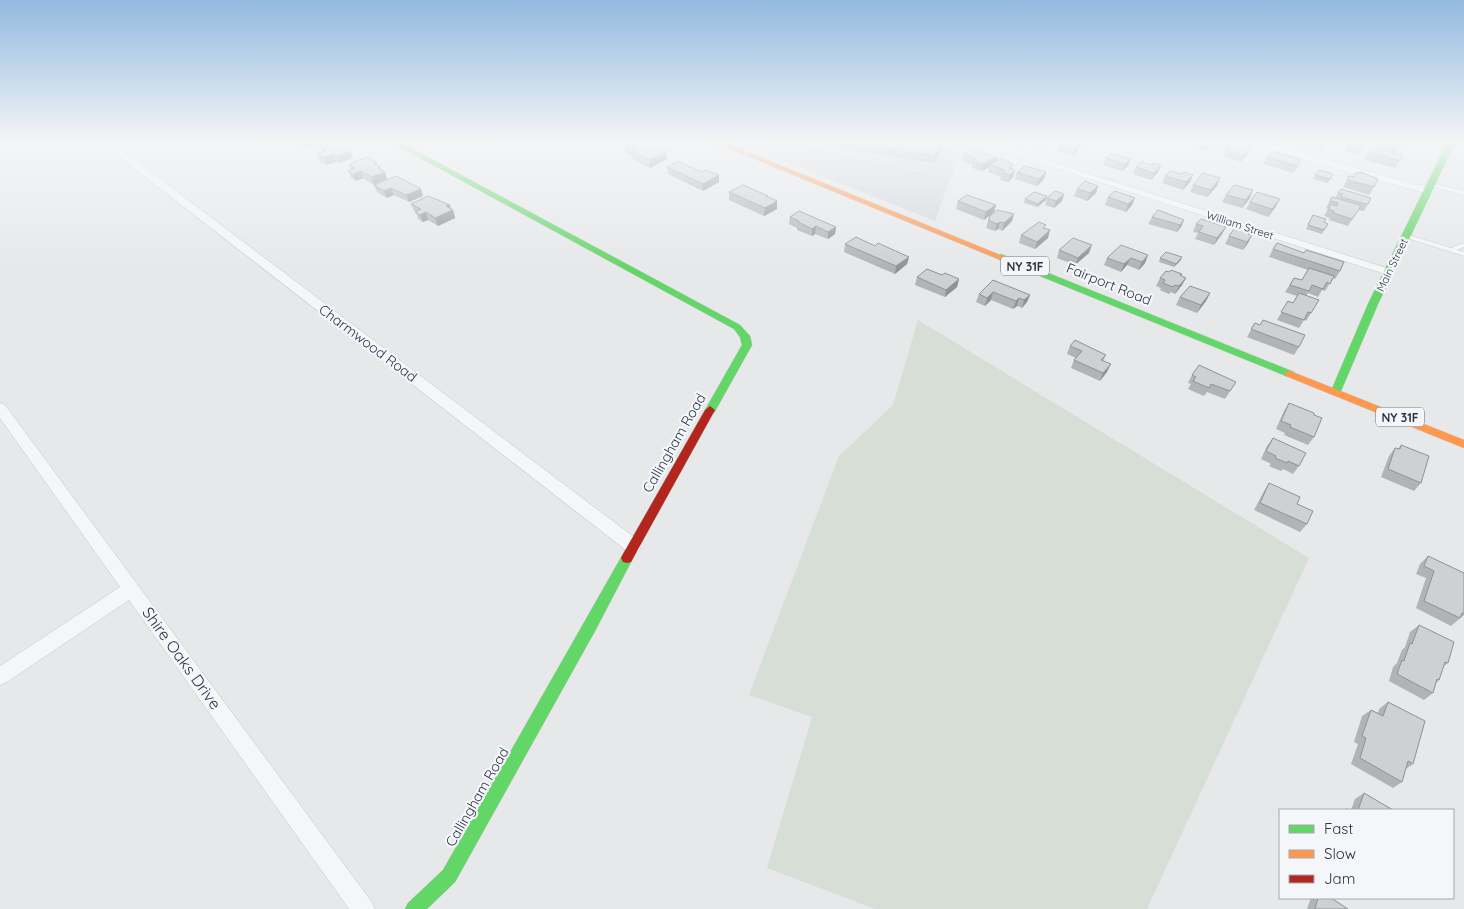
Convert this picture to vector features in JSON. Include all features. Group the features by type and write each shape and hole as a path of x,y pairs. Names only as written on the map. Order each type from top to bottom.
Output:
{"street":[{"name":"Charmwood Road","path":"159,183 633,546"},
{"name":"Callingham Road","path":"414,909 449,876 747,345 747,337 744,331 726,319 472,183"},
{"name":"Fairport Road","path":"820,183 1464,444"},
{"name":"William Street","path":"1110,183 1389,272"},
{"path":"1412,183 1430,188"},
{"name":"Main Street","path":"1336,391 1389,272 1432,183"},
{"name":"Shire Oaks Drive","path":"3,417 132,589 363,909"},
{"path":"0,676 132,589"}],"lane":[{"path":"1430,188 1464,193"},
{"path":"1406,236 1464,254"},
{"path":"1451,250 1464,245"}],"shaded area":[{"path":"840,183 949,183 935,221"},
{"path":"918,320 1309,558 1147,909 875,909 767,868 812,717 749,695 839,456 893,405"}],"building":[{"path":"410,183 421,189 406,195 391,188 384,191 374,185"},
{"path":"1083,183 1098,186 1090,193 1077,189"},
{"path":"1194,183 1216,183 1211,190 1193,185"},
{"path":"1360,183 1376,183 1374,187"},
{"path":"743,185 777,201 765,208 729,192"},
{"path":"1234,185 1253,190 1246,200 1226,195"},
{"path":"1341,189 1371,198 1368,204 1365,204 1341,197 1343,194 1338,193"},
{"path":"1055,191 1064,194 1056,201 1047,198"},
{"path":"1115,191 1135,198 1128,204 1108,197"},
{"path":"1034,192 1047,196 1038,204 1025,199"},
{"path":"1257,192 1280,199 1272,209 1250,202"},
{"path":"967,195 996,205 986,212 958,201"},
{"path":"428,196 450,205 446,206 453,210 435,218 426,212 420,215 415,212 421,209 411,204"},
{"path":"1332,197 1360,205 1360,208 1352,219 1333,213 1334,211 1328,209 1331,204 1337,206 1338,203 1330,201"},
{"path":"997,210 1014,214 1004,223 1000,222 997,224 988,220"},
{"path":"1158,210 1184,220 1180,225 1152,217"},
{"path":"799,211 836,227 828,232 816,226 812,229 790,217"},
{"path":"1313,215 1326,219 1324,222 1328,224 1324,230 1308,225"},
{"path":"1201,219 1226,227 1217,238 1199,232 1203,226 1196,224"},
{"path":"1039,222 1046,225 1043,228 1050,230 1037,242 1021,235"},
{"path":"1238,228 1250,232 1248,234 1252,235 1247,242 1229,236 1234,229 1237,230"},
{"path":"856,237 875,246 878,243 909,257 896,266 845,244"},
{"path":"1073,238 1092,245 1078,258 1059,250"},
{"path":"1277,243 1304,253 1306,250 1344,262 1340,271 1273,249"},
{"path":"1121,245 1148,255 1142,262 1131,258 1124,264 1107,258"},
{"path":"1166,252 1182,257 1176,264 1160,258"},
{"path":"1309,268 1334,276 1330,284 1327,282 1323,289 1312,285 1309,291 1290,285 1294,278 1302,280"},
{"path":"927,269 942,275 945,273 959,279 946,290 917,277"},
{"path":"1171,270 1182,274 1180,275 1186,278 1179,286 1175,285 1173,287 1163,283 1165,280 1160,278 1166,271 1169,272"},
{"path":"993,280 1030,295 1024,300 1019,298 1016,301 993,292 987,298 979,294"},
{"path":"1190,286 1210,293 1201,305 1180,297"},
{"path":"1299,293 1319,300 1311,313 1308,312 1304,320 1281,312 1288,301 1293,303"},
{"path":"1263,320 1305,335 1299,347 1251,329 1255,323 1260,325"},
{"path":"1075,340 1106,355 1101,360 1111,364 1103,373 1074,360 1082,351 1070,346"},
{"path":"1199,365 1236,382 1230,391 1211,384 1209,388 1193,381 1196,377 1192,375"},
{"path":"1289,403 1322,418 1314,437 1281,421"},
{"path":"1273,438 1306,453 1299,466 1275,458 1276,456 1266,451"},
{"path":"1401,445 1429,456 1421,483 1388,469 1395,448 1400,449"},
{"path":"1269,483 1300,497 1297,504 1313,511 1307,524 1260,503"},
{"path":"1428,556 1464,573 1464,614 1462,613 1460,618 1424,601 1434,571 1424,566"},
{"path":"1419,625 1454,642 1448,663 1445,662 1433,693 1397,674"},
{"path":"1388,702 1425,721 1413,764 1408,761 1402,782 1360,758 1366,738 1362,736 1371,710 1383,716"},
{"path":"1364,793 1391,809 1358,809"},
{"path":"1318,899 1333,899 1348,909 1315,909"}],"traffic: fast":[{"path":"471,183 737,327 745,336 747,345 710,410"},
{"path":"1336,391 1373,304 1431,183"},
{"path":"1001,257 1290,374"},
{"path":"414,909 449,876 627,558"}],"traffic: slow":[{"path":"820,183 1001,257"},
{"path":"1290,374 1464,444"}],"traffic: jam":[{"path":"627,558 710,410"}]}
